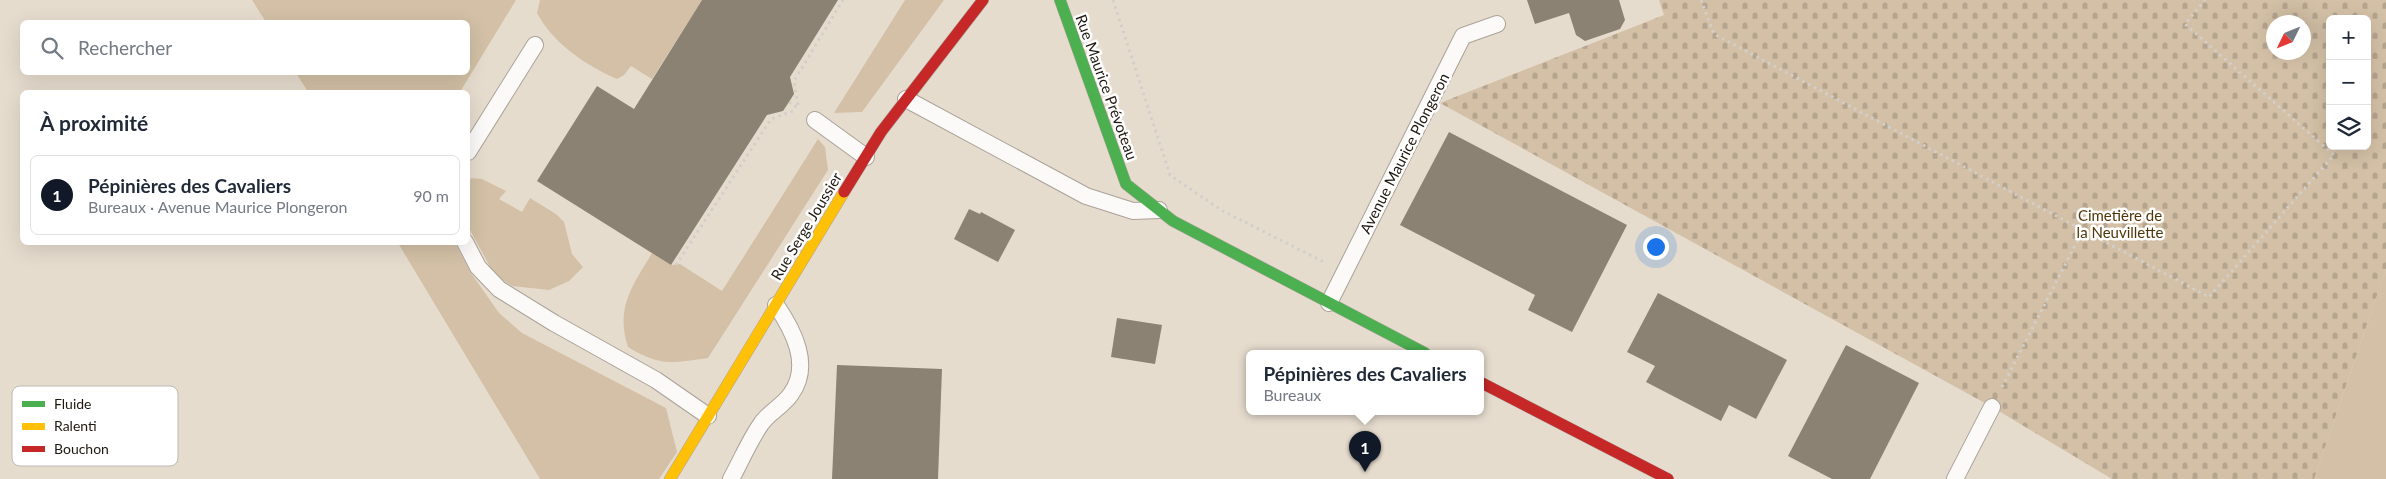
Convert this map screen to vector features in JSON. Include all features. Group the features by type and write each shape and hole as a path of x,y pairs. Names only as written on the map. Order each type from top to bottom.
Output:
{"street":[{"name":"Rue Serge Joussier","path":"670,479 881,132 983,0"},
{"name":"Rue Maurice Prévoteau","path":"1060,0 1126,184 1160,210"},
{"path":"1160,210 1173,221 1419,350"},
{"path":"1484,384 1668,479"}],"lane":[{"name":"Avenue Maurice Plongeron","path":"1329,303 1463,36 1497,24"},
{"path":"470,149 535,45"},
{"path":"906,99 1086,196 1132,211 1160,210"},
{"path":"815,120 866,157"},
{"path":"467,245 478,267 499,290 656,380 708,416"},
{"path":"731,479 761,423 792,394 799,375 800,358 792,329 776,305"},
{"path":"1955,479 1992,407"}],"path":[{"path":"676,265 771,119 799,109 794,81 843,0"},
{"path":"1112,0 1170,176 1221,210 1344,272"},
{"path":"1701,0 1714,34 2208,296 2334,155 2185,24 2206,0"},
{"path":"1992,407 2083,230"}],"green space":[{"path":"252,0 516,0 461,90 307,90 297,75 470,75 470,20 265,20"},
{"path":"540,0 702,0 652,79 631,66 624,75 617,79 582,60 552,34 537,13"},
{"path":"905,0 944,0 862,112 834,113"},
{"name":"Cimetière de la Neuvillette","path":"1659,0 2386,0 2386,269 2314,479 2112,479 1992,407 1440,103 1664,15"},
{"path":"818,139 825,147 828,170 708,358 675,362 658,361 628,347 624,320 628,297 652,253 671,265 680,264 722,291"},
{"path":"471,178 482,179 506,191 499,199 522,212 530,198 556,214 564,222 572,254 583,267 569,281 549,290 512,286 494,274 470,230"},
{"path":"399,245 456,245 471,273 499,313 522,333 666,408 677,452 659,479 540,479"},
{"path":"2386,269 2386,479 2314,479"}],"building":[{"path":"702,0 838,0 790,77 794,94 789,102 783,111 767,115 671,265 537,181 597,86 634,109"},
{"path":"1527,0 1619,0 1625,20 1620,29 1585,41 1576,35 1569,13 1535,24"},
{"path":"1449,132 1627,225 1572,332 1528,310 1535,295 1400,225"},
{"path":"969,209 980,214 981,212 1015,230 998,262 954,239"},
{"path":"1658,293 1787,360 1756,419 1729,405 1721,421 1646,382 1655,366 1627,352"},
{"path":"1117,318 1162,325 1155,364 1111,357"},
{"path":"1846,345 1919,383 1870,479 1832,479 1788,456"},
{"path":"837,365 942,369 938,479 832,479"}],"traffic: fast":[{"path":"1060,0 1126,184 1173,221 1419,350"}],"traffic: slow":[{"path":"670,479 844,192"}],"traffic: jam":[{"path":"844,192 881,132 983,0"},
{"path":"1484,384 1668,479"}],"place":[{"name":"Pépinières des Cavaliers","path":"1365,472"}]}
